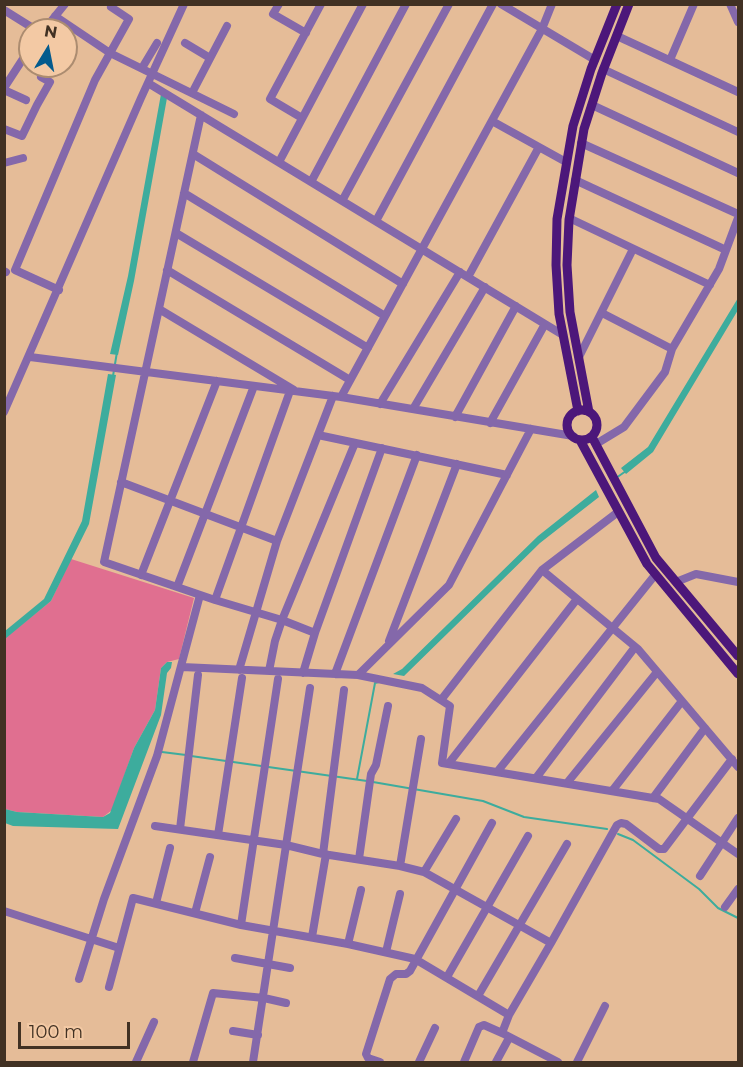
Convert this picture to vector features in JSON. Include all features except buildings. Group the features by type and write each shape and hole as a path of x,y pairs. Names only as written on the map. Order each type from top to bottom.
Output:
{"main road":[{"path":"578,411 559,314 556,266 557,219 573,126 617,4"},
{"path":"629,4 603,69 581,143 569,218 567,265 570,312 590,412 597,426 594,441 656,558 738,656"},
{"path":"590,412 578,411 572,414 568,421 568,429 601,479 646,564 738,674"},
{"path":"576,438 594,441"}],"street":[{"path":"65,4 55,16 110,52 234,114"},
{"path":"4,412 184,4"},
{"path":"279,4 273,14 306,33"},
{"path":"302,118 270,99 321,4"},
{"path":"279,162 363,4"},
{"path":"311,182 406,4"},
{"path":"342,201 449,4"},
{"path":"376,221 493,4"},
{"path":"501,4 595,60"},
{"path":"218,835 241,674 255,612 277,542 318,435 542,29 552,4"},
{"path":"670,60 694,4"},
{"path":"730,4 738,22"},
{"path":"59,290 15,270 95,80 129,19 111,7"},
{"path":"4,10 18,19"},
{"path":"192,93 227,26"},
{"path":"617,36 738,92"},
{"path":"142,68 157,43"},
{"path":"185,43 210,58"},
{"path":"18,67 4,89 26,100"},
{"path":"603,69 738,132"},
{"path":"4,129 22,136 50,82 43,78"},
{"path":"148,83 563,334"},
{"path":"592,105 738,173"},
{"path":"201,115 104,562 315,633"},
{"path":"492,121 566,162"},
{"path":"581,143 738,216 719,269 672,349 665,372 624,427 594,441"},
{"path":"468,277 539,147"},
{"path":"193,154 403,284"},
{"path":"4,163 23,158"},
{"path":"575,180 726,250"},
{"path":"184,193 385,316"},
{"path":"569,218 710,285"},
{"path":"176,232 368,348"},
{"path":"579,357 633,249"},
{"path":"167,270 350,380"},
{"path":"380,404 460,272"},
{"path":"413,410 485,287"},
{"path":"455,417 516,306"},
{"path":"159,309 293,391"},
{"path":"602,313 672,349"},
{"path":"490,423 545,324"},
{"path":"30,357 337,397 576,438"},
{"path":"141,575 217,381"},
{"path":"177,587 254,386"},
{"path":"215,600 293,391"},
{"path":"358,675 448,585 531,429"},
{"path":"318,435 507,475"},
{"path":"269,671 282,620 355,442"},
{"path":"303,673 315,633 382,448"},
{"path":"335,674 417,455"},
{"path":"387,645 457,464"},
{"path":"121,482 277,542"},
{"path":"441,700 542,570 618,512"},
{"path":"542,570 635,647 738,767"},
{"path":"676,582 696,574 738,582"},
{"path":"497,772 655,575"},
{"path":"78,979 104,899 157,756 200,595"},
{"path":"449,763 577,599"},
{"path":"536,778 635,647"},
{"path":"182,667 241,674 269,671 358,675 422,688 450,706 442,763 659,799 738,854"},
{"path":"567,783 657,672"},
{"path":"180,829 198,675"},
{"path":"241,925 278,680"},
{"path":"254,1062 310,688"},
{"path":"312,937 345,690"},
{"path":"612,791 682,701"},
{"path":"359,859 370,782 376,765 388,706"},
{"path":"653,798 705,728"},
{"path":"400,866 421,739"},
{"path":"496,1062 506,1035 509,1015 617,825 626,824 662,850 732,759"},
{"path":"700,876 738,818"},
{"path":"424,872 456,819"},
{"path":"380,1062 368,1058 366,1054 390,979 396,974 406,974 410,971 492,823"},
{"path":"155,826 286,845 424,872 551,943"},
{"path":"447,977 528,836"},
{"path":"478,996 567,844"},
{"path":"156,903 170,848"},
{"path":"195,913 210,857"},
{"path":"725,907 738,889"},
{"path":"348,944 361,890"},
{"path":"386,952 400,894"},
{"path":"109,987 133,898 241,925 348,944 415,959 509,1015"},
{"path":"4,911 119,948"},
{"path":"236,958 290,968"},
{"path":"193,1062 213,993 264,998 286,1003"},
{"path":"577,1062 605,1006"},
{"path":"136,1062 154,1022"},
{"path":"464,1062 479,1027 484,1025 558,1062"},
{"path":"419,1062 435,1028"},
{"path":"232,1031 258,1035"}],"shaded area":[{"path":"71,559 194,598 179,659 167,662 161,668 155,710 134,748 112,810 103,817 17,812 5,809 4,639 51,601"}],"water":[{"path":"161,94 167,98 134,281 118,355 110,354 128,276"},
{"path":"738,298 738,310 653,452 626,474 621,468 648,447"},
{"path":"108,374 116,375 89,524 51,601 5,639 5,631 44,599 82,521"},
{"path":"596,490 599,497 540,543 404,676 393,674 402,669 538,536"},
{"path":"167,662 172,662 167,673 161,715 118,829 13,826 5,823 5,809 17,812 103,817 110,813 134,748 155,710 161,668"}],"waterway":[{"path":"113,376 117,352"},
{"path":"616,478 626,471"},
{"path":"357,779 375,683 379,682"},
{"path":"162,752 186,755"},
{"path":"191,756 367,781"},
{"path":"373,782 483,801 524,817 607,829"},
{"path":"618,834 633,840 699,889 718,908 738,918"}]}
